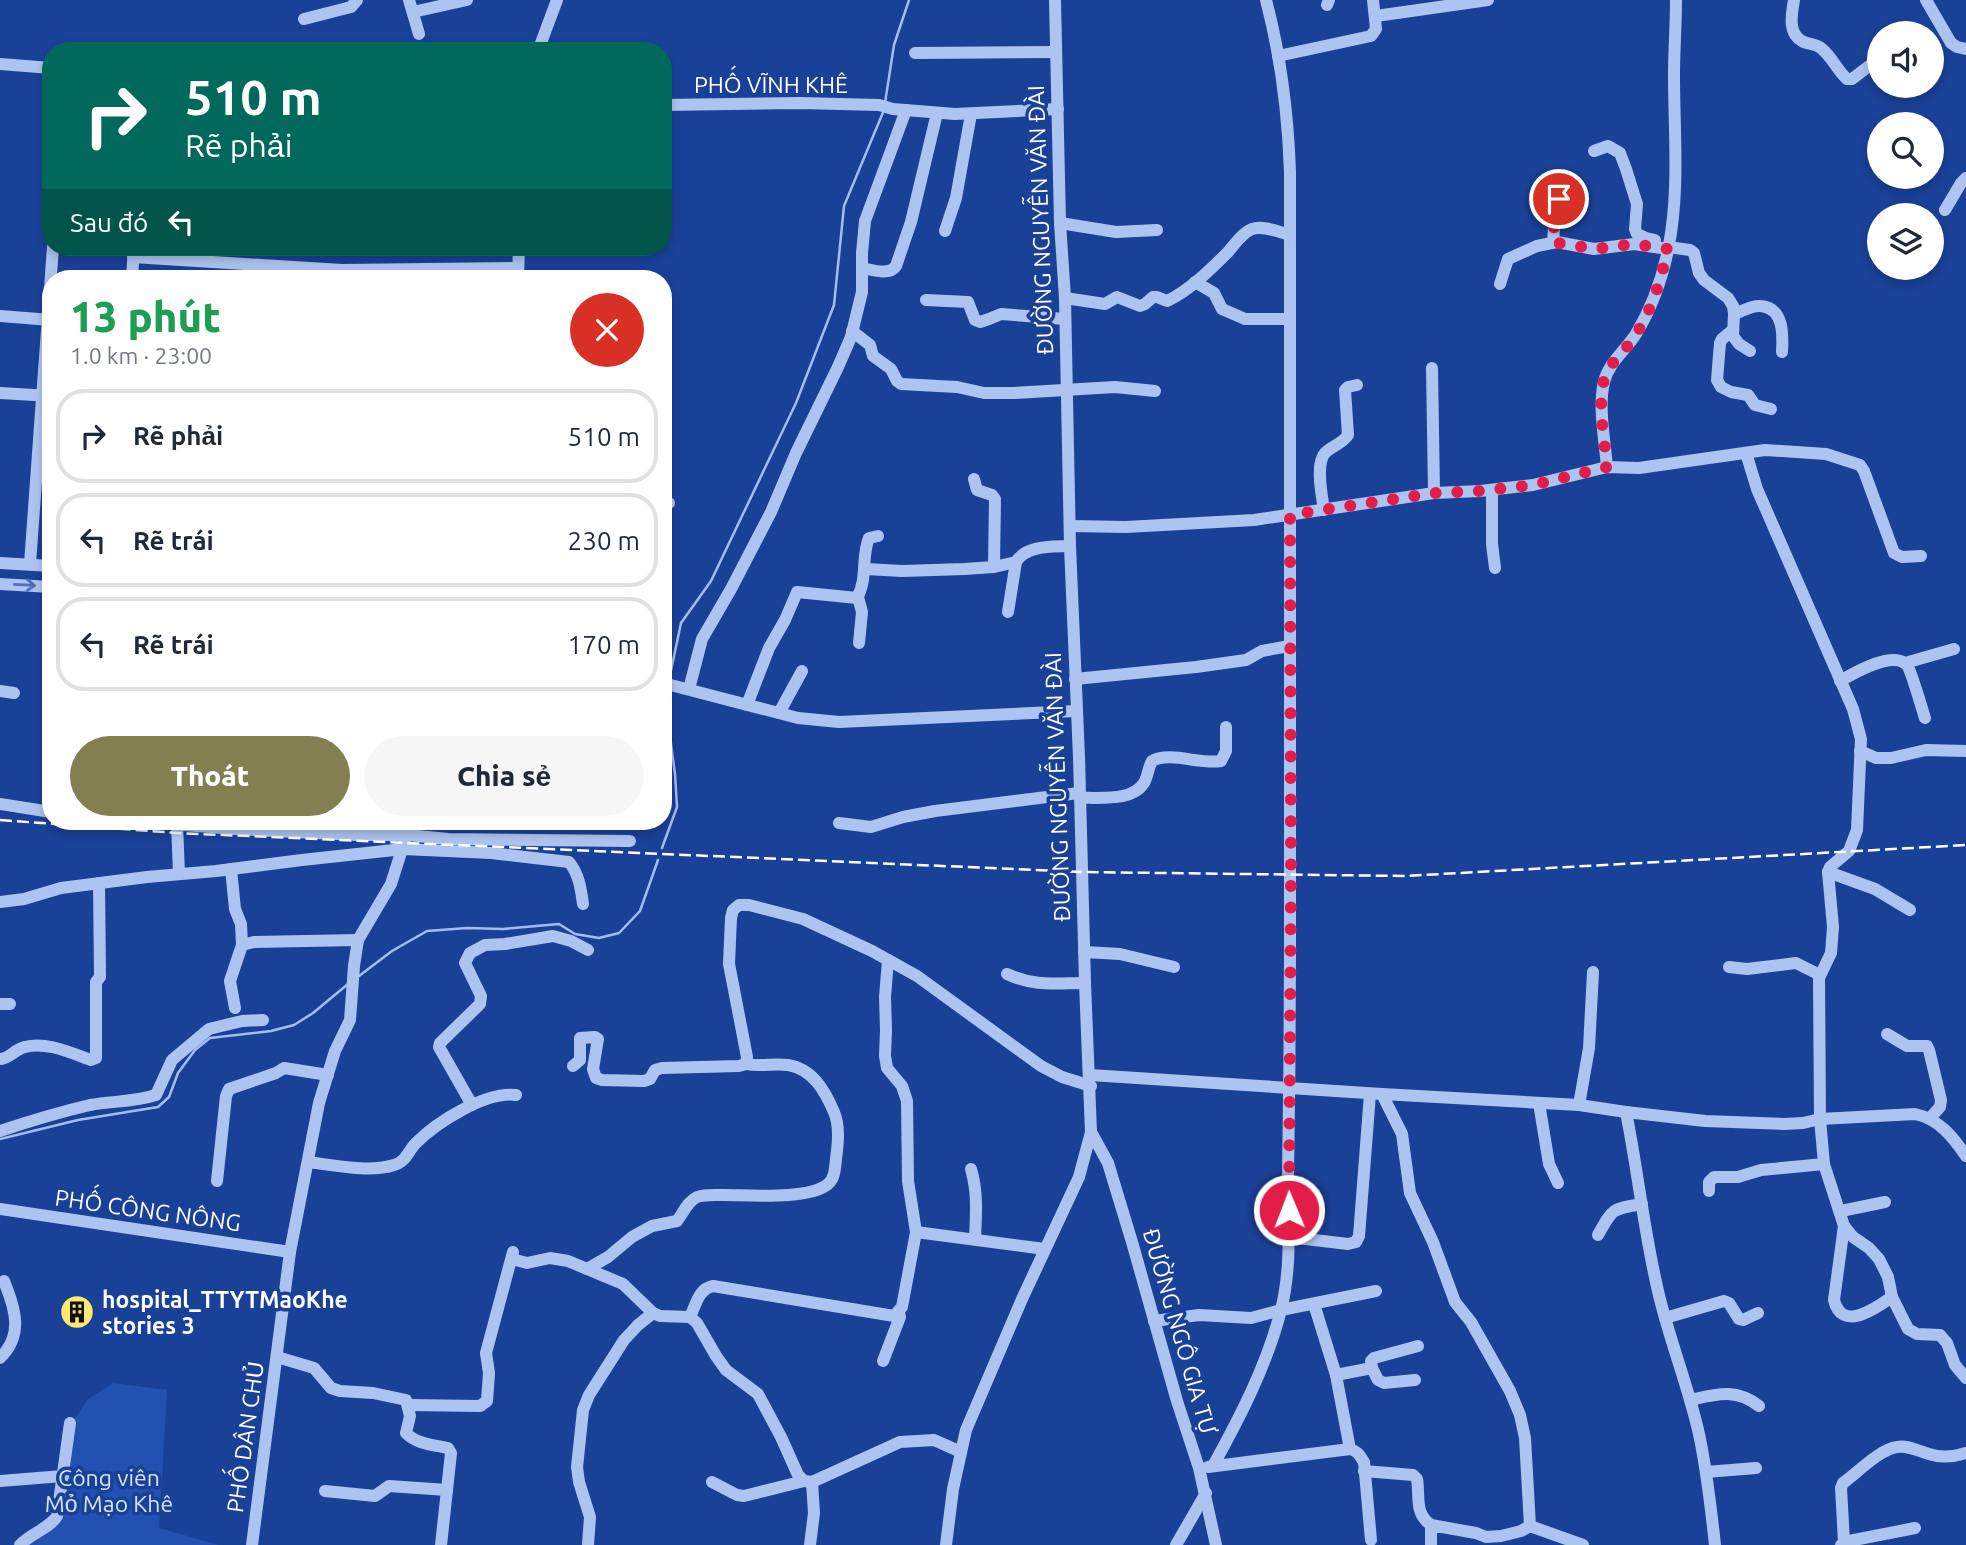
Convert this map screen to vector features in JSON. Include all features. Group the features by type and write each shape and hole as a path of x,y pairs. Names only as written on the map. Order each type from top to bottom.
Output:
{"street":[{"path":"304,19 351,7 357,0"},
{"path":"419,34 411,6 467,0"},
{"path":"541,42 557,0"},
{"name":"ĐƯỜNG NGUYỄN VĂN ĐÀI","path":"947,1545 953,1489 966,1430 1079,1177 1091,1132 1074,679 1055,0"},
{"path":"1213,1466 1255,1381 1281,1310 1287,1276 1289,1237 1288,125 1266,0"},
{"path":"1278,57 1366,38 1374,33 1376,16 1373,0"},
{"path":"1376,16 1411,5 1488,0"},
{"path":"1607,467 1602,398 1604,382 1611,363 1634,337 1646,316 1656,292 1674,215 1676,0"},
{"path":"1794,0 1791,24 1801,41 1823,49 1847,79 1852,79 1867,68"},
{"path":"1926,0 1951,43 1966,49"},
{"path":"915,53 1056,52"},
{"path":"0,64 42,67"},
{"name":"PHỐ VĨNH KHÊ","path":"672,105 800,103 879,105 900,109"},
{"path":"1058,109 971,114 900,109 865,221 862,292 852,331 771,512 676,686 798,718 839,722 1076,711"},
{"path":"862,268 888,272 893,271 896,266 911,222 937,113"},
{"path":"945,231 956,198 971,114"},
{"path":"1594,151 1608,145 1620,153 1637,204 1637,234 1668,246"},
{"path":"1945,210 1966,178"},
{"path":"1553,242 1559,199"},
{"path":"1060,223 1116,232 1157,230"},
{"path":"1065,298 1105,304 1117,297 1143,305 1153,297 1164,301 1195,282 1252,229 1266,229 1290,235"},
{"path":"1500,284 1508,259 1553,242 1594,249 1634,244 1690,250 1694,253 1699,273 1704,280 1728,298 1733,306 1732,336 1750,351"},
{"path":"180,256 342,270"},
{"path":"1195,282 1214,293 1222,309 1238,317 1290,319"},
{"path":"926,300 968,302 975,320 980,322 1001,314 1065,319"},
{"path":"1734,314 1753,307 1763,306 1772,310 1783,331 1782,352"},
{"path":"0,316 42,319"},
{"path":"1732,330 1720,343 1717,380 1721,387 1731,393 1744,393 1755,405 1771,409"},
{"path":"852,331 870,345 873,356 891,369 897,382 901,384 957,387 984,393 1115,387 1155,391"},
{"path":"1432,368 1434,493"},
{"path":"1324,510 1320,464 1325,453 1348,435 1345,390 1357,386"},
{"path":"0,393 42,396"},
{"path":"30,564 42,438"},
{"path":"1070,526 1126,527 1236,522 1434,493 1533,485 1607,467 1639,468 1765,450 1826,454 1860,465 1894,553 1902,557 1921,556"},
{"path":"1745,453 1756,489 1840,681 1861,739 1855,839 1849,852 1830,867 1828,872 1833,927 1831,953 1820,975 1820,1119 1824,1164 1844,1226 1834,1300 1837,1309 1848,1316 1861,1316 1892,1297"},
{"path":"974,479 977,490 992,495 995,499 994,567"},
{"path":"1492,490 1495,568"},
{"path":"859,643 862,612 858,597 866,569 867,544 869,538 878,536"},
{"path":"1007,612 1016,562 1020,554 1039,548 1070,546"},
{"path":"866,569 902,571 994,567 1016,562"},
{"path":"0,563 42,565"},
{"path":"0,584 42,586"},
{"path":"747,705 769,648 797,592 852,599 858,597"},
{"path":"1074,679 1246,660 1262,651 1289,646"},
{"path":"1840,681 1879,662 1896,660 1905,663 1954,649"},
{"path":"1905,663 1925,718"},
{"path":"779,713 803,671"},
{"path":"0,691 14,692"},
{"path":"839,824 871,827 935,811 1080,795 1126,796 1136,792 1147,778 1152,761 1157,758 1221,761 1226,751 1226,727"},
{"path":"1860,751 1877,758 1891,758 1926,750 1966,751"},
{"path":"0,804 42,811"},
{"path":"177,830 178,874"},
{"path":"293,830 448,839 631,841"},
{"path":"243,945 254,942 358,940 391,884 409,830"},
{"path":"0,902 24,899 61,888 99,883 403,849 491,853 569,862 579,883 583,904"},
{"path":"231,869 235,909 241,924 243,945 230,981 235,1008"},
{"path":"1828,872 1875,889 1910,910"},
{"path":"0,1059 5,1059 21,1047 40,1045 91,1060 96,1058 96,982 100,977 99,883"},
{"path":"746,1064 747,1057 729,964 731,918 733,910 739,905 749,905 803,919 888,960 917,976 1041,1066 1062,1077 1290,1087 1579,1105 1751,1123 1803,1123 1820,1119 1915,1114 1930,1118 1945,1130 1966,1156"},
{"path":"472,1105 439,1047 480,1004 481,996 465,963 470,953 485,945 553,936 588,950"},
{"name":"PHỐ DÂN CHỦ","path":"252,1545 290,1252 319,1103 335,1051 350,1020 358,940"},
{"path":"1084,952 1120,954 1174,967"},
{"path":"690,1317 701,1292 709,1286 894,1316 902,1307 916,1232 908,1181 906,1101 902,1086 887,1068 885,1056 888,960"},
{"path":"1729,967 1747,969 1796,963 1820,975"},
{"path":"1579,1105 1589,1048 1593,972"},
{"path":"1007,974 1037,984 1085,983"},
{"path":"0,1131 92,1105 156,1095 172,1060 209,1029 242,1021 263,1020"},
{"path":"1887,1034 1907,1046 1927,1046 1941,1100 1940,1107 1930,1118"},
{"path":"573,1066 580,1060 580,1038 584,1036 598,1039 593,1069 596,1078 602,1080 644,1082 650,1079 655,1070 662,1068 789,1065 811,1074 827,1094 838,1121 834,1175 829,1183 817,1191 788,1195 695,1198 688,1203 677,1221 652,1226 587,1269"},
{"path":"216,1181 229,1089 284,1069 327,1076"},
{"path":"1289,1237 1348,1244 1356,1242 1359,1236 1376,1094"},
{"path":"1376,1094 1402,1134 1410,1193 1433,1242 1455,1302 1471,1322 1510,1391 1520,1415 1525,1438 1530,1526"},
{"path":"308,1162 377,1168 394,1165 403,1161 417,1142 443,1122 472,1105 493,1097 516,1095"},
{"path":"1539,1103 1549,1164 1558,1183"},
{"path":"1626,1112 1638,1172 1647,1240 1665,1318 1699,1435 1715,1545"},
{"name":"ĐƯỜNG NGÔ GIA TỰ","path":"1091,1132 1108,1163 1199,1468 1216,1545"},
{"path":"1709,1191 1709,1182 1714,1177 1738,1177 1761,1170 1824,1164"},
{"path":"971,1169 977,1194 975,1239"},
{"path":"1841,1211 1885,1202"},
{"path":"1598,1236 1609,1214 1614,1210 1642,1204"},
{"name":"PHỐ CÔNG NÔNG","path":"0,1209 290,1252"},
{"path":"1844,1226 1879,1259 1888,1277 1892,1297 1908,1328 1917,1334 1940,1335 1947,1343 1955,1366 1966,1378"},
{"path":"916,1232 1045,1249"},
{"path":"409,1405 480,1406 487,1401 489,1373 486,1353 513,1255 527,1263 550,1258 568,1261 623,1284 653,1313 660,1316 690,1317 697,1323 726,1370 758,1394 798,1475 808,1482 814,1513 810,1545"},
{"path":"0,1358 10,1346 15,1324 4,1281"},
{"path":"1154,1321 1199,1315 1251,1318 1376,1291"},
{"path":"1665,1318 1724,1301 1739,1319 1743,1320 1758,1313"},
{"path":"1314,1304 1336,1375 1350,1449"},
{"path":"883,1361 900,1317 899,1312"},
{"path":"588,1545 590,1517 577,1466 583,1410 589,1395 624,1340 653,1313"},
{"path":"1415,1380 1384,1383 1378,1380 1371,1361 1418,1346"},
{"path":"277,1357 314,1368 331,1388 340,1391 373,1393 407,1400 410,1416 407,1433 409,1437 447,1448 451,1453 441,1545"},
{"path":"1336,1375 1372,1368"},
{"path":"1690,1400 1725,1393 1738,1394 1750,1398 1759,1406"},
{"path":"20,1545 30,1535 52,1523 57,1516 70,1423"},
{"path":"712,1482 744,1496 808,1482 900,1442 934,1440 961,1452"},
{"path":"1915,1528 1843,1544 1843,1483 1894,1447 1903,1446 1948,1457 1966,1453"},
{"path":"1199,1468 1350,1449 1355,1451 1364,1462 1371,1540"},
{"path":"1706,1472 1756,1468"},
{"path":"1364,1471 1413,1475 1418,1479 1418,1507 1422,1519 1431,1525 1476,1532 1486,1537 1521,1531 1530,1526 1583,1545"},
{"path":"0,1481 63,1476"},
{"path":"326,1491 375,1496 389,1486 447,1490"},
{"path":"1176,1545 1206,1493"},
{"path":"1431,1525 1431,1545"}],"green space":[{"name":"Công viên Mỏ Mạo Khê","path":"113,1383 167,1390 159,1528 219,1545 19,1545 48,1521 70,1426 88,1399"}],"waterway":[{"path":"885,103 894,45 909,0"},
{"path":"672,666 681,623 711,581 796,403 834,305 844,206 884,110"},
{"path":"672,752 677,807 672,821"},
{"path":"662,848 669,830"},
{"path":"359,976 392,951 427,931 559,924 575,934 599,938 619,933 640,911 658,860"},
{"path":"0,1139 78,1120 158,1107 169,1097 178,1073 195,1050 210,1038 271,1031 294,1025 348,984"}],"railway":[{"path":"0,820 42,823"},
{"path":"136,830 1082,872 1405,876 1966,845"}],"place":[{"name":"hospital_TTYTMaoKhe stories 3","path":"77,1312"}],"route":[{"path":"1289,1210 1290,515 1434,493 1533,485 1607,467 1602,398 1604,382 1611,363 1634,337 1646,316 1668,249 1634,244 1594,249 1553,242 1559,199"}]}
